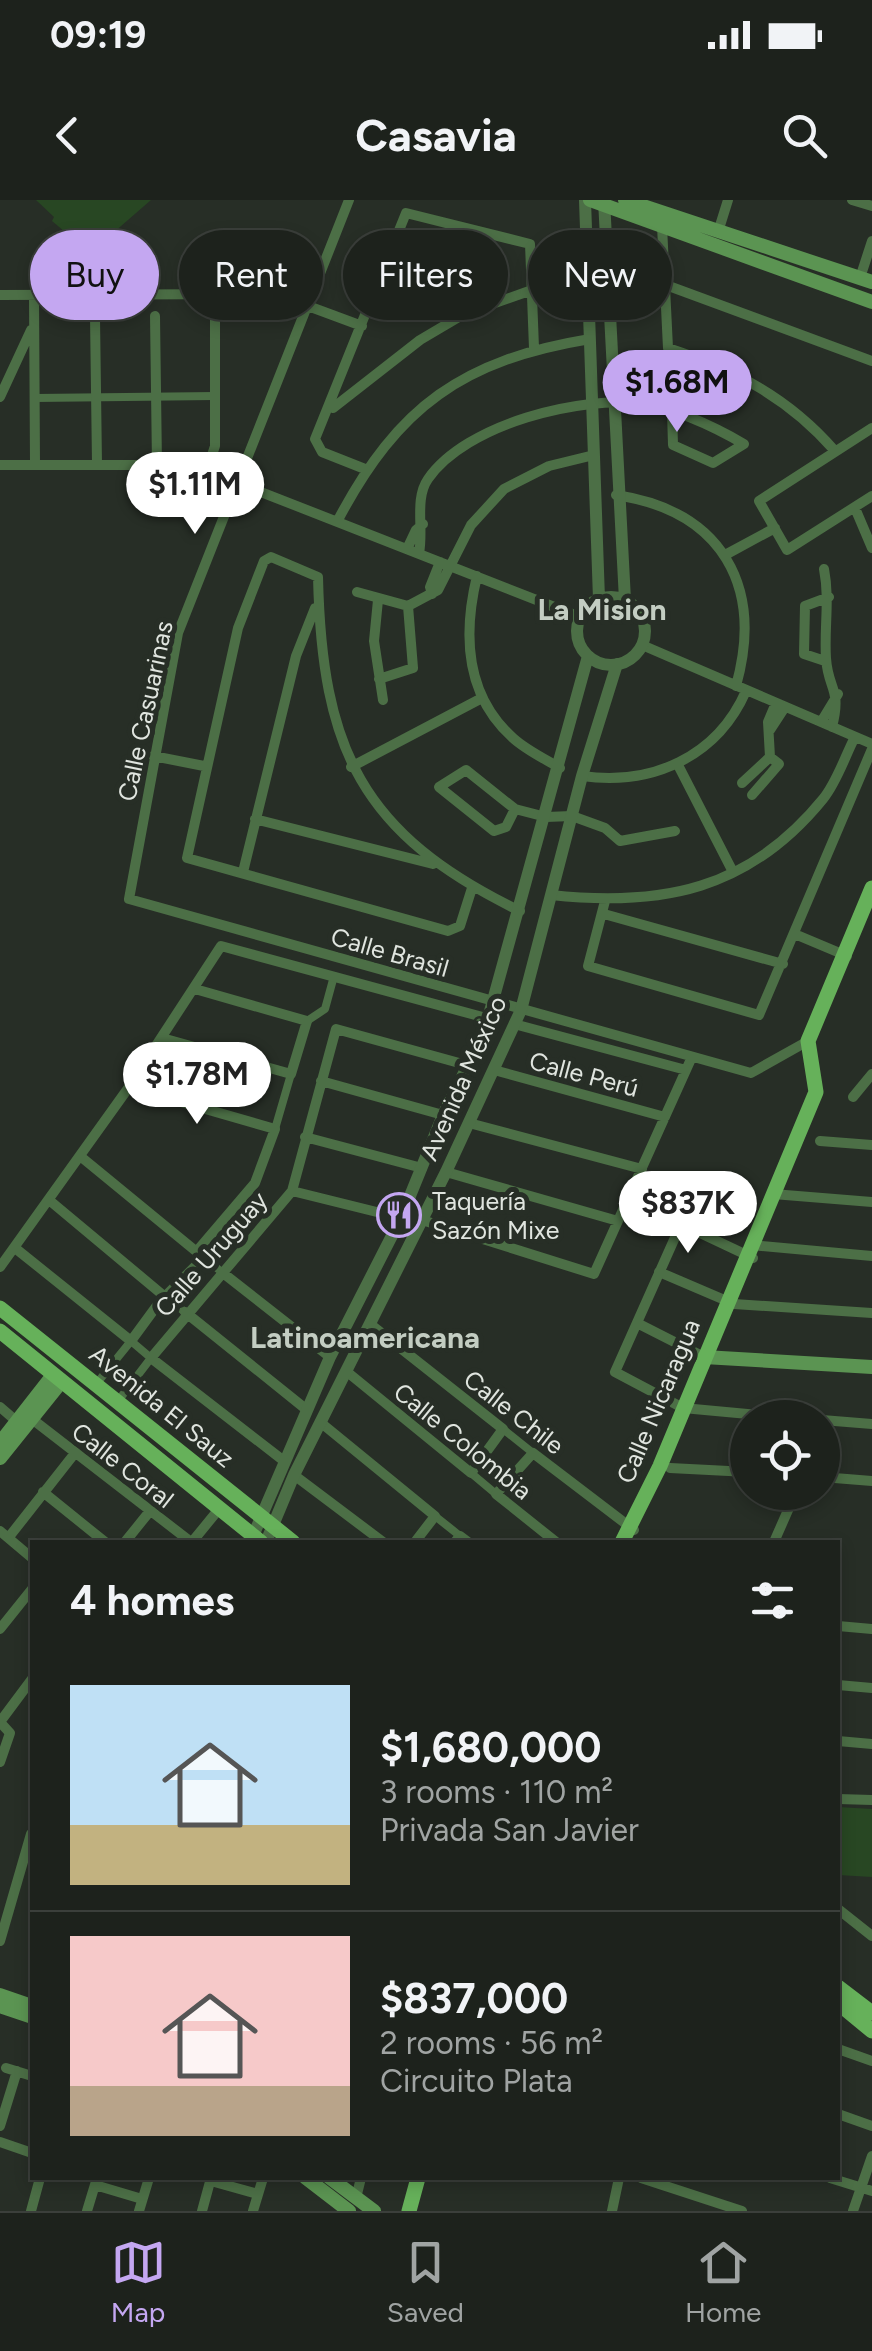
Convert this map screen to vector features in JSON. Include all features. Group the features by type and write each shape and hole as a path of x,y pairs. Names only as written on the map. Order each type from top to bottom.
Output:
{"main road":[{"path":"626,200 866,280"},
{"path":"596,201 872,302"},
{"path":"812,1040 872,888"},
{"path":"845,956 872,902"},
{"name":"Calle Nicaragua","path":"631,1533 688,1409 777,1194 826,1093 812,1040"},
{"name":"Avenida El Sauz","path":"0,1308 290,1540"},
{"name":"Avenida El Sauz","path":"0,1330 260,1540"},
{"path":"708,1357 872,1367"},
{"path":"0,1458 57,1379"},
{"name":"Calle Nicaragua","path":"631,1533 670,1468 688,1409"},
{"path":"0,1442 24,1423"},
{"path":"840,1989 872,2013"},
{"path":"0,1995 30,2005"},
{"path":"840,2005 872,2030"},
{"path":"0,2006 30,2016"},
{"path":"309,2180 352,2205 374,2211"},
{"path":"332,2180 352,2205"},
{"path":"409,2211 417,2180"}],"street":[{"name":"Calle Casuarinas","path":"323,267 349,200"},
{"path":"718,232 728,200"},
{"path":"852,200 872,206"},
{"path":"596,201 590,339 599,599"},
{"path":"596,201 616,404 616,495 625,600"},
{"path":"364,470 316,447 406,213 528,244"},
{"path":"662,226 662,230"},
{"path":"866,280 872,241"},
{"path":"672,287 872,360"},
{"path":"329,411 420,340 464,314 528,291"},
{"path":"0,295 30,296"},
{"path":"323,312 362,326"},
{"path":"96,320 98,464"},
{"path":"155,320 156,464"},
{"path":"0,465 200,464 211,458 215,320"},
{"name":"Calle Casuarinas","path":"129,900 178,633 302,320"},
{"path":"533,320 534,348"},
{"path":"667,320 668,348 721,365 774,394 810,422 835,451"},
{"path":"0,397 34,323"},
{"path":"34,323 36,464"},
{"path":"338,520 364,470 420,406 486,365 534,348 590,339"},
{"path":"35,398 215,396"},
{"path":"413,551 424,524 420,506 427,480 471,440 525,414 616,404 672,411 714,426 744,444 714,462 674,445 672,411"},
{"path":"872,428 760,501 787,550 872,496"},
{"path":"357,592 408,606 432,594 438,590 444,563 471,525 504,490 549,466 594,454"},
{"path":"238,482 580,617"},
{"path":"582,776 613,780 651,775 678,764 708,743 736,713 741,688 746,619 740,586 725,555 691,518 647,499 616,495"},
{"path":"855,508 872,548"},
{"path":"725,555 775,528"},
{"path":"472,888 460,926 448,931 186,858 238,628 264,562 278,558 318,577 320,646 332,714 351,767 399,832 436,864 472,888 520,911"},
{"path":"824,569 829,597 825,661 838,694 832,728"},
{"path":"476,576 468,612 468,655 482,698 513,738 560,768"},
{"path":"825,661 804,654 805,606 829,597"},
{"path":"599,599 625,600 640,614 645,633 642,646 633,657 617,664 588,656 577,633 580,617 599,599"},
{"path":"378,600 374,641 383,700"},
{"path":"243,872 296,656 317,602"},
{"path":"379,679 413,668 408,606"},
{"path":"606,900 588,966 759,1016 797,936 872,746 642,646"},
{"name":"Avenida México","path":"268,1522 284,1461 490,1018 588,656"},
{"name":"Avenida México","path":"260,1540 446,1172 521,1010 582,776 617,664"},
{"path":"821,722 838,694"},
{"path":"351,767 482,698"},
{"path":"770,758 779,764 754,793 743,782 770,758 768,722 781,705"},
{"path":"551,894 606,900 655,899 733,872 785,839 826,796 855,736"},
{"path":"153,756 204,766"},
{"path":"678,764 733,872"},
{"path":"515,809 506,828 494,830 439,786 466,770 515,809 546,817 572,816 605,828 620,840 675,831"},
{"path":"826,796 849,806"},
{"path":"255,820 436,864"},
{"name":"Calle Brasil","path":"129,900 495,1002 689,1064 750,1073 812,1040"},
{"path":"604,914 783,964"},
{"path":"797,936 845,956"},
{"path":"0,1267 129,1087 222,946 490,1018"},
{"path":"195,989 307,1021 325,1008 334,976"},
{"path":"325,1008 336,1029 470,1066"},
{"name":"Calle Uruguay","path":"96,1385 255,1182 307,1021"},
{"path":"422,1220 594,1274 689,1064 514,1024"},
{"name":"Calle Uruguay","path":"118,1401 185,1312 292,1191 336,1029"},
{"path":"484,1033 506,1042"},
{"path":"162,1038 291,1074"},
{"name":"Calle Perú","path":"494,1070 665,1117"},
{"path":"854,1098 872,1074"},
{"path":"321,1081 443,1115"},
{"path":"129,1087 275,1129"},
{"path":"469,1123 642,1168"},
{"path":"305,1137 422,1168"},
{"path":"820,1142 872,1145"},
{"path":"80,1156 330,1358"},
{"path":"446,1172 618,1221"},
{"path":"292,1191 400,1218"},
{"path":"777,1194 872,1202"},
{"path":"49,1200 307,1410"},
{"path":"730,1413 688,1409 614,1372 681,1224 753,1252 872,1256"},
{"path":"15,1248 284,1461"},
{"path":"659,1272 730,1303 872,1313"},
{"path":"637,1323 708,1357"},
{"name":"Calle Chile","path":"370,1324 631,1533"},
{"name":"Calle Colombia","path":"346,1370 554,1540"},
{"name":"Calle Coral","path":"0,1407 75,1452 188,1540"},
{"path":"840,1421 872,1424"},
{"path":"320,1422 461,1540"},
{"path":"471,1473 502,1429"},
{"path":"30,1556 4,1534 75,1452"},
{"path":"496,1494 533,1453"},
{"path":"670,1468 730,1471"},
{"path":"294,1475 380,1540"},
{"path":"840,1478 872,1480"},
{"path":"44,1492 103,1540"},
{"path":"193,1540 219,1510"},
{"path":"775,1540 788,1510"},
{"path":"126,1540 150,1511"},
{"path":"416,1540 434,1516"},
{"path":"0,1629 30,1592"},
{"path":"0,1606 12,1615"},
{"path":"840,1626 872,1629"},
{"path":"0,1762 10,1734 0,1722 30,1682"},
{"path":"840,1685 872,1688"},
{"path":"840,1741 872,1744"},
{"path":"840,1799 872,1800"},
{"path":"0,1941 30,1837"},
{"path":"840,1911 872,1936"},
{"path":"840,2050 872,2060"},
{"path":"0,2126 11,2070 30,2075"},
{"path":"840,2115 872,2126"},
{"path":"0,2142 30,2151"},
{"path":"853,2211 867,2189 872,2156"},
{"path":"31,2211 39,2180"},
{"path":"87,2211 96,2181 141,2205 149,2180"},
{"path":"202,2211 211,2180"},
{"path":"214,2180 258,2194"},
{"path":"253,2211 262,2180"},
{"path":"352,2205 359,2180"},
{"path":"612,2211 618,2180"},
{"path":"647,2180 742,2211"},
{"path":"837,2180 867,2189"}],"green space":[{"path":"36,200 151,200 116,230 63,230 52,221 54,217"},
{"path":"840,1807 872,1809 872,1877 840,1875"}],"place":[{"name":"Taquería Sazón Mixe","path":"399,1215"}],"district":[{"name":"La Mision","path":"602,609"},
{"name":"Latinoamericana","path":"365,1337"}]}
